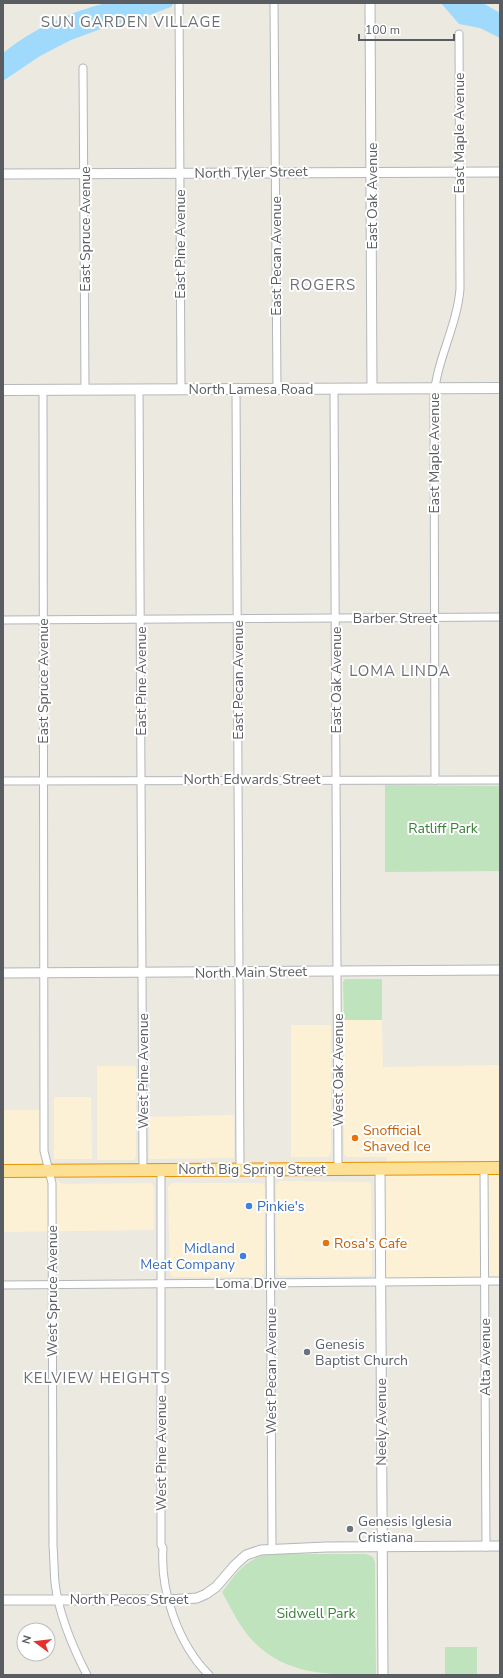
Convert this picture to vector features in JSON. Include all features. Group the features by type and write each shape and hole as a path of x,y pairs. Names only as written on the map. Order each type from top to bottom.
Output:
{"highway":[{"name":"North Big Spring Street","path":"3,1171 500,1168"}],"main road":[{"name":"North Lamesa Road","path":"3,390 500,388"}],"street":[{"name":"East Pine Avenue","path":"179,3 181,389"},
{"name":"East Pecan Avenue","path":"274,3 277,388"},
{"name":"East Oak Avenue","path":"370,3 372,388"},
{"name":"East Maple Avenue","path":"435,780 434,388 460,296 459,34"},
{"name":"East Spruce Avenue","path":"83,68 85,389"},
{"name":"North Tyler Street","path":"3,174 500,172"},
{"name":"East Pine Avenue","path":"139,389 142,972"},
{"name":"East Pecan Avenue","path":"236,389 240,972"},
{"name":"East Oak Avenue","path":"334,389 337,971"},
{"name":"East Spruce Avenue","path":"43,390 44,973"},
{"name":"Barber Street","path":"3,620 500,618"},
{"name":"North Edwards Street","path":"3,781 239,779 500,780"},
{"name":"North Main Street","path":"3,973 500,970"},
{"name":"West Oak Avenue","path":"337,971 338,1169"},
{"name":"West Pine Avenue","path":"142,972 143,1170"},
{"path":"240,972 240,1169"},
{"name":"West Spruce Avenue","path":"44,973 44,1151 52,1183 53,1546 55,1582 58,1599 68,1632 88,1675"},
{"name":"Alta Avenue","path":"484,1168 486,1546"},
{"name":"West Pecan Avenue","path":"270,1169 272,1549"},
{"name":"Neely Avenue","path":"380,1169 383,1675"},
{"name":"West Pine Avenue","path":"161,1170 161,1545 163,1548 164,1569 169,1600 174,1619 185,1644 209,1675"},
{"name":"Loma Drive","path":"3,1284 500,1281"},
{"name":"North Pecos Street","path":"3,1600 191,1599 206,1594 216,1587 246,1555 256,1551 272,1549 500,1546"}],"shaded area":[{"path":"344,1020 382,1020 383,1067 500,1065 500,1281 380,1282 380,1230 387,1157 348,1157 344,1155"},
{"path":"291,1025 331,1025 331,1153 328,1157 291,1157"},
{"path":"97,1066 136,1066 136,1156 134,1160 97,1160"},
{"path":"54,1097 91,1097 92,1159 54,1159"},
{"path":"3,1110 45,1110 46,1173 62,1184 151,1183 154,1186 154,1230 3,1232"},
{"path":"234,1115 234,1158 149,1159 149,1117"},
{"path":"280,1181 369,1182 371,1184 372,1273 369,1276 280,1276 277,1274 276,1184"},
{"path":"171,1183 262,1183 265,1187 264,1274 261,1277 173,1277 170,1274 168,1187"}],"green space":[{"name":"Ratliff Park","path":"385,785 500,786 500,871 385,872"},
{"path":"345,979 382,979 382,1020 344,1020 343,982"},
{"name":"Sidwell Park","path":"268,1554 366,1554 373,1557 375,1563 376,1675 328,1674 296,1668 268,1654 250,1638 237,1619 222,1592 241,1568 253,1560"},
{"path":"445,1647 477,1647 477,1675 445,1675"}],"water":[{"path":"106,3 185,3 173,4 171,7 128,23 98,30 71,40 40,56 3,81 3,53 27,36 52,22 79,11"},
{"path":"441,3 483,3 500,13 500,38 480,28 459,24"}],"place":[{"name":"Snofficial Shaved Ice","path":"355,1138"},
{"name":"Pinkie's","path":"249,1206"},
{"name":"Rosa's Cafe","path":"326,1243"},
{"name":"Midland Meat Company","path":"243,1256"},
{"name":"Genesis Baptist Church","path":"307,1352"},
{"name":"Genesis Iglesia Cristiana","path":"350,1529"}],"district":[{"name":"SUN GARDEN VILLAGE","path":"131,22"},
{"name":"ROGERS","path":"323,285"},
{"name":"LOMA LINDA","path":"400,671"},
{"name":"KELVIEW HEIGHTS","path":"97,1378"}]}
